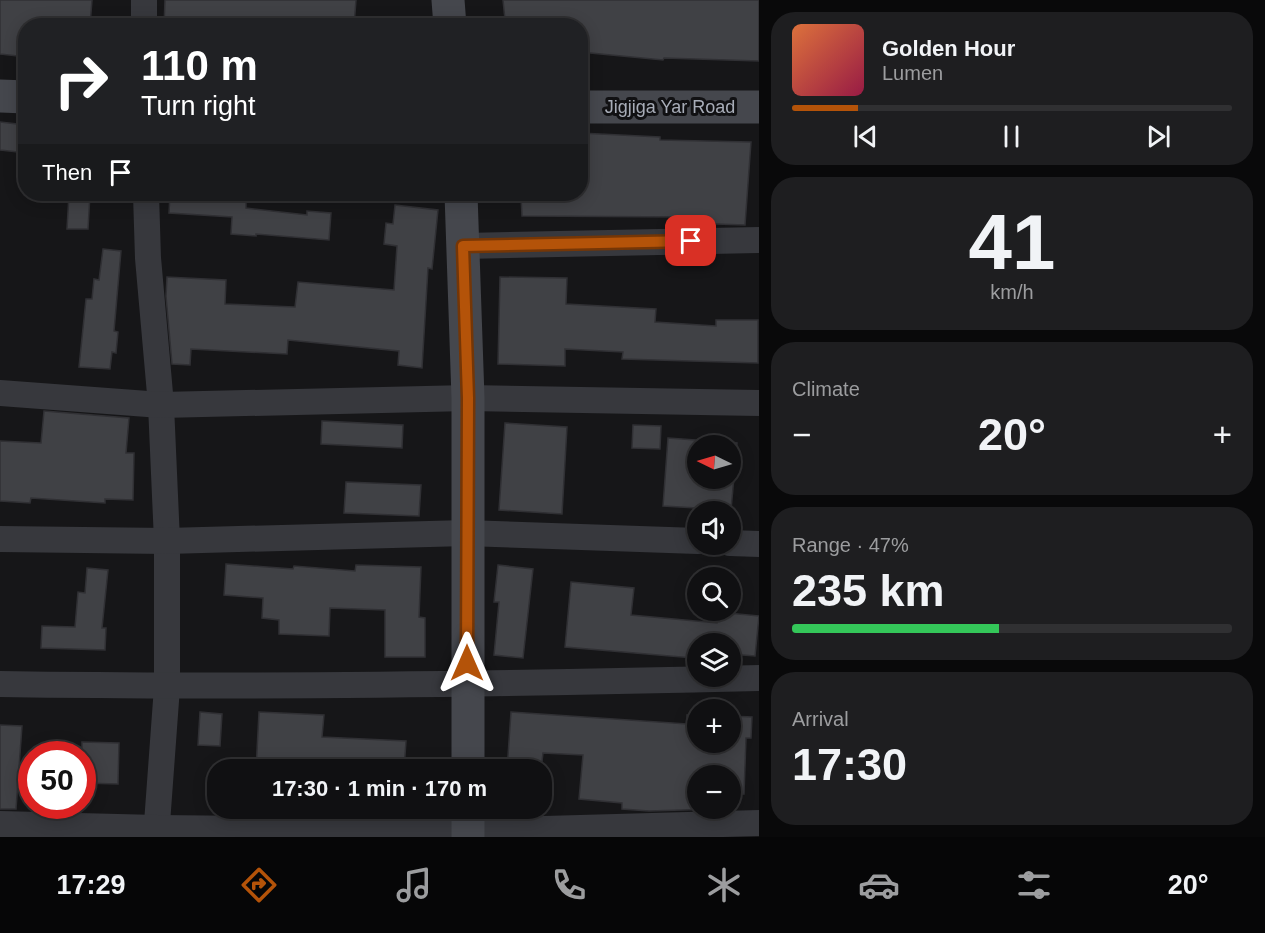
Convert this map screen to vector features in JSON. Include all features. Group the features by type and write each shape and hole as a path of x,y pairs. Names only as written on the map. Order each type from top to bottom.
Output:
{"main road":[{"path":"448,0 449,18"},
{"path":"0,96 18,97"},
{"name":"Jigjiga Yar Road","path":"588,107 759,107"},
{"path":"461,201 468,398 466,533 468,759"}],"street":[{"path":"144,0 144,18"},
{"path":"146,201 148,258 161,405 167,541 167,687 156,833"},
{"path":"463,246 759,240"},
{"path":"0,393 161,405 468,398 759,403"},
{"path":"0,539 167,541 466,533 687,541"},
{"path":"741,543 759,544"},
{"path":"0,684 167,687 467,685 759,678"},
{"path":"0,824 156,833 468,825 759,823"}],"building":[{"path":"0,0 92,0 91,18 18,18 18,56 0,54"},
{"path":"165,0 356,0 355,18 164,18"},
{"path":"503,0 759,0 759,61 664,58 663,60 588,53 588,18 505,18"},
{"path":"0,122 18,124 18,152 0,150"},
{"path":"588,133 660,137 660,140 751,142 745,225 686,223 686,217 522,216 521,201 588,201"},
{"path":"69,201 90,201 88,229 67,229"},
{"path":"170,201 246,201 246,208 307,215 307,211 331,213 329,240 231,234 232,217 169,213"},
{"path":"395,205 438,210 432,269 428,268 422,368 398,365 399,351 288,340 287,354 191,349 190,365 172,364 166,296 167,277 226,280 225,304 295,307 298,282 394,290 397,246 384,244 386,223 393,224"},
{"path":"103,249 121,251 114,331 118,332 116,353 112,352 110,369 79,367 86,299 92,299 94,279 99,280"},
{"path":"500,277 567,278 566,304 656,309 655,322 716,326 716,320 758,320 758,363 622,359 623,352 565,349 565,366 498,364"},
{"path":"44,411 129,418 126,453 134,453 133,500 105,499 105,503 31,498 30,503 0,501 0,441 41,443"},
{"path":"322,421 403,425 402,448 321,444"},
{"path":"505,423 567,427 562,514 499,510"},
{"path":"633,425 661,426 660,449 632,448"},
{"path":"668,438 687,439 687,489 733,489 732,501 687,501 687,507 663,506"},
{"path":"346,482 421,485 419,516 344,513"},
{"path":"226,564 355,571 356,565 421,567 419,617 425,618 425,657 385,657 385,610 330,608 329,636 279,634 279,620 262,618 263,598 224,595"},
{"path":"498,565 533,569 523,658 494,655 499,602 494,602"},
{"path":"87,568 108,570 102,628 106,628 105,650 41,648 42,626 75,627 78,592 85,593"},
{"path":"571,582 634,588 631,615 717,623 717,621 741,621 741,614 759,616 755,656 741,655 741,633 687,633 687,657 565,647"},
{"path":"200,712 222,714 220,746 198,745"},
{"path":"259,712 324,715 322,737 406,741 405,759 257,759"},
{"path":"511,712 687,724 687,753 741,753 741,716 752,717 751,738 746,738 744,794 741,794 741,765 687,765 687,810 622,809 622,803 579,799 583,755 543,753 542,759 508,759"},
{"path":"0,725 22,726 21,741 18,741 16,809 0,809"},
{"path":"96,742 119,743 118,784 96,783"}],"route":[{"path":"467,663 468,398 463,246 691,241"}]}
